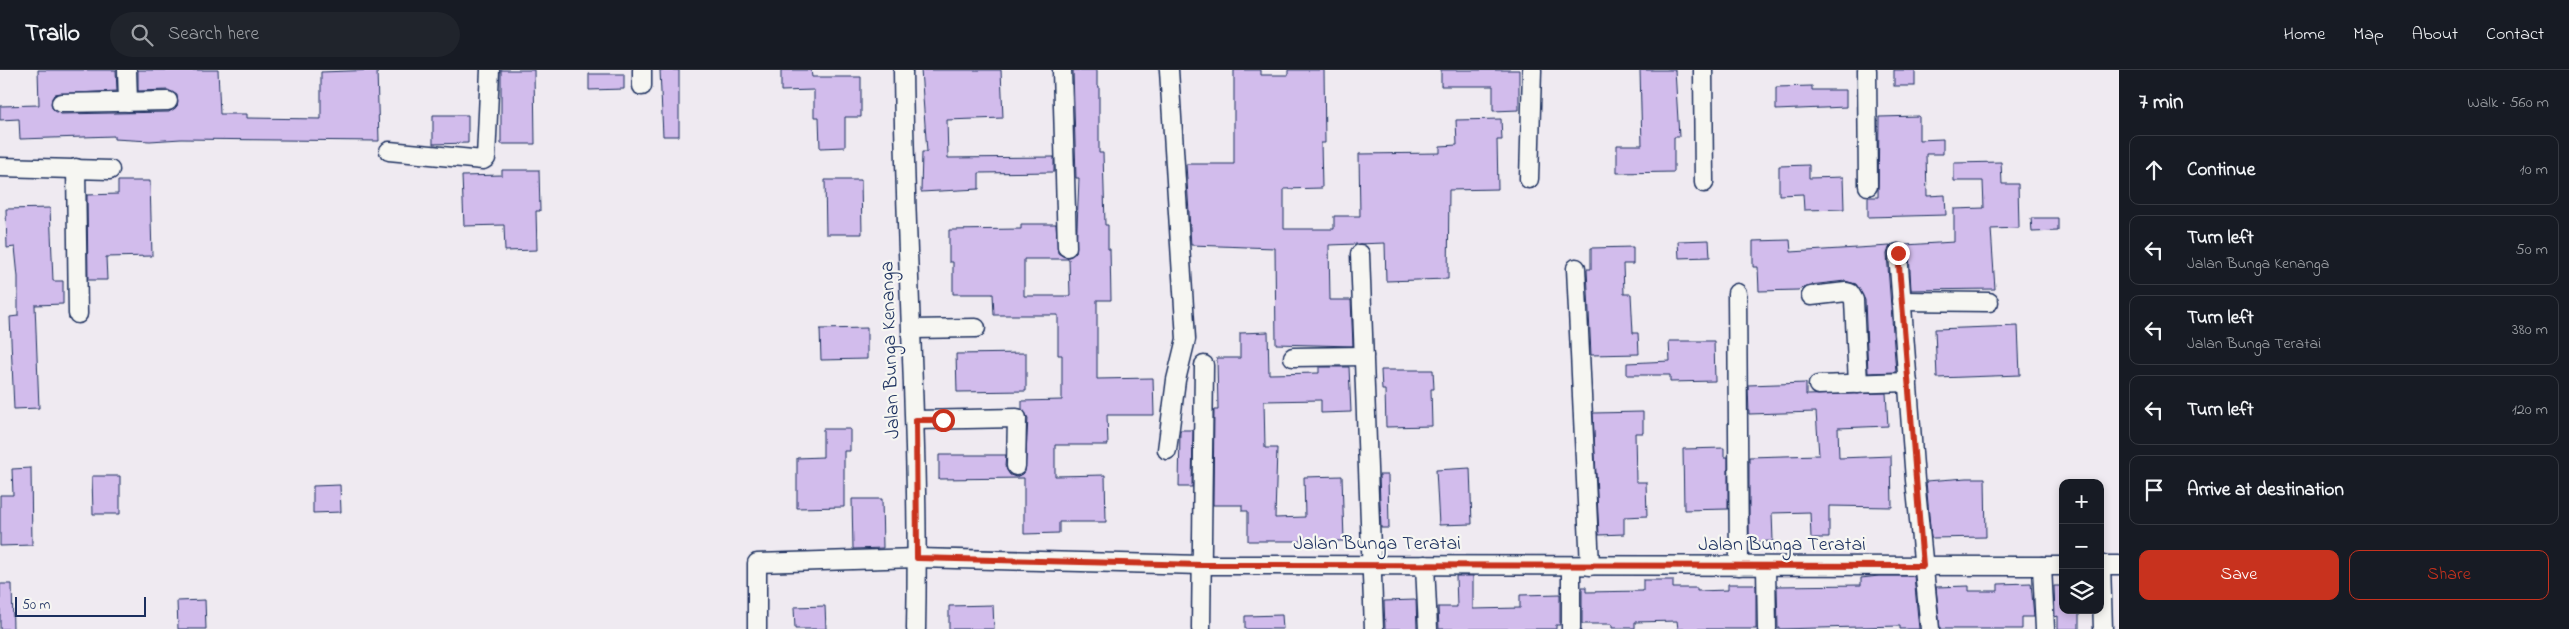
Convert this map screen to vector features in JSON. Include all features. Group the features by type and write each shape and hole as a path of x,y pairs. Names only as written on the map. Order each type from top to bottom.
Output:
{"street":[{"path":"127,70 128,102"},
{"path":"389,151 483,160 488,150 490,70"},
{"name":"Jalan Bunga Kenanga","path":"903,70 905,175 916,420 916,629"},
{"path":"1062,70 1067,247"},
{"path":"1167,450 1176,380 1186,339 1170,70"},
{"path":"1529,179 1532,70"},
{"path":"1703,70 1704,183"},
{"path":"1867,70 1868,186"},
{"path":"60,103 168,102"},
{"path":"0,167 110,170"},
{"path":"76,168 78,314"},
{"path":"1898,253 1923,566 1930,629"},
{"path":"1360,254 1374,629"},
{"path":"1576,268 1590,566"},
{"path":"1737,292 1739,566"},
{"path":"1811,296 1846,292 1850,293 1854,300 1858,384"},
{"path":"1901,301 1989,302"},
{"path":"912,329 976,328"},
{"path":"1293,358 1364,356"},
{"path":"1201,629 1204,364"},
{"path":"1818,384 1908,382"},
{"path":"916,420 1017,418 1016,466"},
{"name":"Jalan Bunga Teratai","path":"757,629 757,563 917,558 1202,565 1372,564 1570,567 2059,566"},
{"path":"1425,565 1428,629"},
{"path":"2104,565 2119,565"},
{"path":"2042,566 2045,629"},
{"path":"1570,567 1571,629"},
{"path":"1766,567 1767,629"},
{"path":"2100,569 2104,629"}],"building":[{"path":"38,70 116,70 117,91 55,94 52,98 52,108 61,114 169,112 177,106 177,95 168,90 138,91 138,70 218,70 220,114 247,114 247,118 321,119 321,72 377,70 379,141 181,139 150,141 114,139 114,136 20,139 19,119 0,120 0,106 39,105"},
{"path":"501,70 534,70 535,144 501,144"},
{"path":"660,70 679,70 679,136 663,136"},
{"path":"781,70 811,70 812,77 861,77 861,117 845,117 845,147 820,148 819,117 814,117 814,90 781,91"},
{"path":"921,70 1001,70 1003,118 947,120 948,158 1054,157 1054,172 979,173 979,189 921,192 922,152 927,152"},
{"path":"1073,70 1097,70 1097,86 1099,86 1099,153 1103,153 1105,225 1108,225 1108,249 1110,249 1111,300 1097,300 1097,379 1153,378 1154,415 1107,415 1108,445 1055,445 1055,476 1105,475 1106,522 1059,522 1059,533 1024,534 1024,478 939,479 939,455 1006,455 1005,466 1010,475 1016,477 1025,472 1028,418 1022,409 1022,401 1062,400 1062,355 1058,355 1058,315 994,315 993,294 953,294 953,262 949,262 949,230 1021,229 1021,224 1056,224 1058,253 1067,258 1076,252 1079,178 1076,178","holes":["1024,259 1069,259 1070,296 1024,296"]},
{"path":"1234,70 1261,70 1261,75 1288,75 1288,70 1324,70 1325,143 1321,143 1322,188 1284,189 1284,229 1334,229 1334,216 1360,216 1359,154 1440,153 1440,146 1457,145 1456,120 1501,119 1502,140 1497,140 1498,189 1449,190 1448,279 1386,281 1385,243 1329,245 1330,300 1351,300 1353,346 1276,344 1275,248 1191,245 1186,164 1234,164"},
{"path":"1441,70 1519,70 1519,110 1493,111 1493,86 1441,86"},
{"path":"1640,70 1675,70 1679,137 1674,137 1674,172 1617,173 1617,145 1642,145"},
{"path":"1894,70 1915,70 1915,86 1894,86"},
{"path":"589,74 624,74 624,89 589,90"},
{"path":"1812,86 1812,90 1846,90 1846,107 1776,110 1776,87"},
{"path":"433,115 468,115 468,143 433,144"},
{"path":"1919,116 1919,140 1943,139 1943,154 1926,154 1927,196 1945,195 1946,215 1868,217 1868,197 1878,197 1879,117"},
{"path":"2001,162 2002,184 2018,184 2019,228 1991,229 1995,289 1911,290 1909,252 1905,245 1954,242 1954,209 1984,208 1983,181 1954,181 1954,163"},
{"path":"1809,165 1809,178 1843,177 1844,209 1804,210 1803,194 1779,195 1779,166"},
{"path":"502,170 539,170 540,211 536,211 537,250 505,251 504,225 464,226 462,176 502,175"},
{"path":"825,180 861,180 862,234 826,234"},
{"path":"118,181 150,181 152,256 106,257 107,280 88,280 87,195 118,194"},
{"path":"50,208 53,281 63,281 63,304 35,305 39,408 14,409 10,317 18,316 18,277 15,247 7,248 6,209"},
{"path":"2031,218 2058,218 2058,231 2032,232"},
{"path":"1709,240 1710,257 1679,258 1678,241"},
{"path":"1790,240 1791,252 1890,246 1887,254 1896,372 1868,373 1865,300 1856,284 1845,281 1810,285 1798,290 1759,291 1758,267 1753,267 1753,241"},
{"path":"1633,247 1633,264 1623,264 1624,294 1631,294 1633,333 1638,333 1639,354 1591,355 1587,269 1591,269 1591,248"},
{"path":"2018,326 2020,375 1937,378 1935,329"},
{"path":"867,328 867,359 821,360 820,329"},
{"path":"1268,332 1269,374 1319,373 1319,367 1349,367 1351,412 1321,413 1321,400 1264,401 1265,448 1277,448 1275,518 1305,517 1304,477 1342,476 1344,541 1248,541 1248,511 1242,511 1242,505 1213,505 1214,410 1218,410 1217,358 1240,358 1240,333"},
{"path":"1669,341 1714,341 1715,381 1670,382 1670,375 1627,375 1627,363 1670,361"},
{"path":"1026,353 1026,391 957,392 956,354"},
{"path":"1381,370 1433,370 1434,389 1431,389 1432,426 1386,427 1385,390 1382,390"},
{"path":"1806,383 1806,395 1886,393 1888,426 1838,428 1839,458 1891,456 1892,507 1829,506 1829,538 1811,538 1810,512 1772,513 1773,541 1749,542 1749,457 1819,455 1816,412 1749,414 1748,385"},
{"path":"1643,412 1643,433 1635,433 1636,482 1646,482 1647,516 1624,517 1624,534 1599,535 1593,413"},
{"path":"823,429 850,429 850,451 844,451 844,507 797,508 797,458 823,457"},
{"path":"1180,430 1193,430 1192,487 1179,487"},
{"path":"1724,448 1724,457 1728,457 1728,509 1684,510 1683,449"},
{"path":"31,468 32,545 0,546 0,495 13,495 12,469"},
{"path":"1470,468 1472,524 1439,525 1436,470"},
{"path":"1379,475 1388,475 1389,528 1381,528"},
{"path":"92,476 120,476 120,514 93,514"},
{"path":"1985,478 1986,537 1931,538 1926,481"},
{"path":"340,485 341,512 313,513 313,486"},
{"path":"852,499 882,499 883,548 853,549"},
{"path":"1456,576 1473,576 1473,609 1520,608 1520,595 1560,594 1560,625 1556,625 1556,629 1439,629 1438,607 1457,607"},
{"path":"1914,576 1919,629 1900,629 1900,626 1778,629 1777,586 1861,585 1861,578"},
{"path":"1643,580 1673,580 1673,588 1697,588 1697,591 1728,590 1728,584 1754,584 1756,586 1756,629 1678,629 1677,621 1635,622 1635,628 1612,628 1612,624 1582,624 1582,587 1586,587 1586,592 1643,591"},
{"path":"2031,583 2034,617 2022,617 2022,629 1940,629 1936,587 1969,586 1969,591 1998,591 1998,584"},
{"path":"0,584 12,584 13,629 0,629"},
{"path":"2054,586 2059,586 2059,614 2079,614 2079,629 2058,629 2058,616 2055,617"},
{"path":"205,600 206,629 178,629 177,601"},
{"path":"1416,600 1417,629 1385,629 1384,601"},
{"path":"993,605 994,629 949,629 949,606"},
{"path":"825,606 826,629 795,629 794,607"},
{"path":"1282,615 1283,629 1245,629 1245,616"}],"route":[{"path":"943,420 916,420 917,558 1202,565 1923,566 1898,253"}]}
